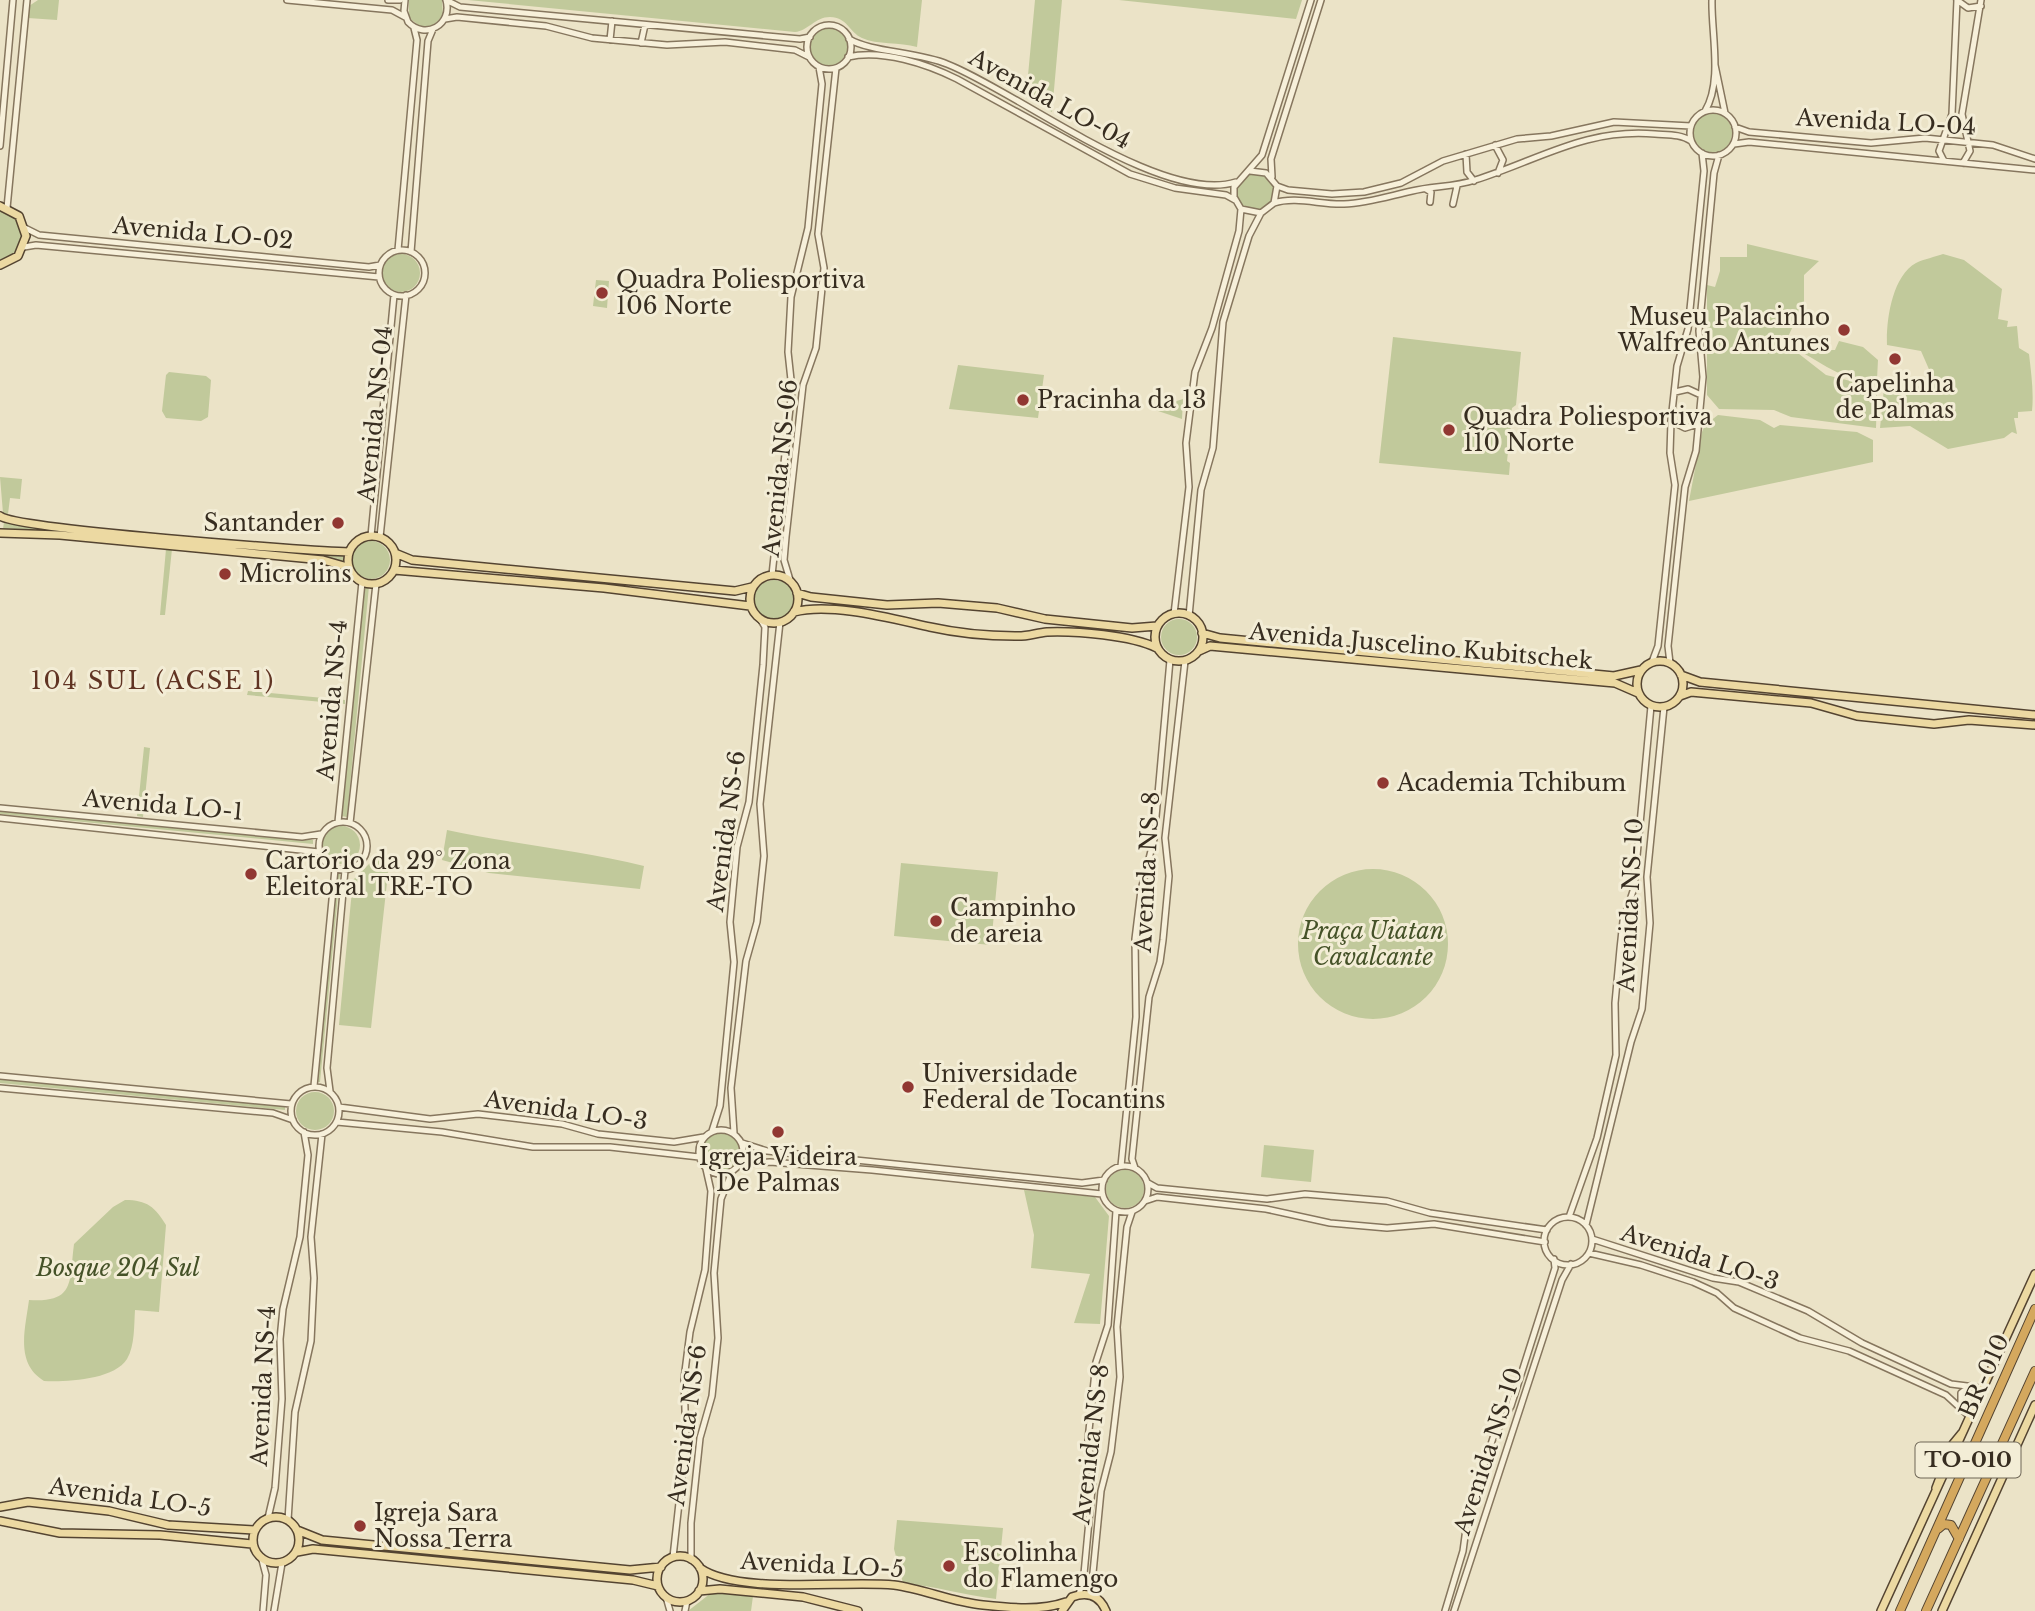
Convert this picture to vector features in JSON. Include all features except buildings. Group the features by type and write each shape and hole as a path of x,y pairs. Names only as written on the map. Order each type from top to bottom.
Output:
{"highway":[{"name":"BR-010","path":"1900,1611 2035,1309"},
{"name":"BR-010","path":"1926,1611 2035,1371"},
{"path":"1936,1532 1944,1524 1951,1525 1959,1539"}],"main road":[{"path":"0,266 15,259 24,247 25,228 19,216 3,207"},
{"path":"0,516 10,521 66,527 349,552"},
{"path":"0,533 60,535 323,560 344,566 362,582 376,584 387,579 394,570 395,553"},
{"path":"351,573 347,562 349,552 355,542 371,536 380,537 395,553 412,560 735,591 752,587"},
{"path":"394,570 750,606"},
{"path":"794,612 797,593 790,580 772,575 757,581 752,587 750,606 761,620 780,622 794,612 809,609 891,617 934,628 990,635 1022,636 1053,632 1135,640 1157,648 1170,660 1185,661 1199,651 1202,633 1189,616 1174,614 1157,626 1132,628 1045,619 1021,611 997,608 938,603 887,605 811,597 797,593"},
{"path":"1157,626 1157,648"},
{"name":"Avenida Juscelino Kubitschek","path":"1202,633 1220,638 1614,676 1641,670"},
{"name":"Avenida Juscelino Kubitschek","path":"1199,651 1210,646 1615,683 1638,693"},
{"path":"2035,715 1700,682 1681,675 1670,663 1652,662 1641,670 1637,681 1638,693 1651,706 1664,707 1680,695 1691,692 1811,704 1857,716 1934,724 1969,720 2035,725"},
{"path":"1680,695 1683,685 1681,675"},
{"path":"1881,1611 1935,1498 1943,1465 1953,1444 1965,1430 2035,1274"},
{"path":"1942,1611 2035,1405"},
{"name":"Avenida LO-5","path":"0,1507 28,1502 109,1511 168,1525 254,1530"},
{"path":"268,1518 288,1520 297,1530 322,1540 630,1570 661,1567 673,1557 691,1559 700,1568 702,1583 699,1591 688,1601 666,1597 658,1586 633,1580 451,1561 313,1549 297,1552 282,1563 262,1560 252,1544 254,1530 268,1518"},
{"name":"Avenida LO-5","path":"0,1521 60,1533 160,1535 252,1544"},
{"path":"297,1530 297,1552"},
{"path":"658,1586 661,1567"},
{"name":"Avenida LO-5","path":"700,1568 723,1578 796,1586 838,1582 896,1585 961,1602 1020,1608 1049,1610 1079,1595"},
{"name":"Avenida LO-5","path":"699,1591 720,1589 803,1597 858,1611"},
{"path":"1079,1595 1096,1597 1108,1610"},
{"path":"1062,1611 1066,1602"}],"street":[{"path":"0,146 13,0"},
{"path":"3,207 26,0"},
{"path":"287,0 392,10 405,17 414,28 418,38 398,250"},
{"path":"388,0 403,0 405,17"},
{"path":"411,252 428,41 433,29 445,19 454,16 546,26 583,37 641,43 734,43 794,50 809,57 819,67 836,68 848,57 849,39 841,29 830,26 818,28 810,37 800,40 458,6 446,0 445,19"},
{"path":"1174,614 1189,487 1186,443 1195,372 1212,328 1239,231 1241,209 1235,200 1236,182 1250,171 1265,147 1311,0"},
{"path":"1274,203 1277,186 1272,177 1271,159 1321,0"},
{"path":"1691,141 1691,126 1705,112 1711,97 1714,55 1712,0"},
{"path":"1957,0 1968,8 1981,3"},
{"path":"1944,161 1939,151 1952,114 1957,0"},
{"path":"1962,163 1970,153 1962,118 1981,3"},
{"path":"610,40 612,21"},
{"path":"641,43 645,24"},
{"path":"414,28 433,29"},
{"path":"809,57 810,37"},
{"name":"Avenida LO-04","path":"849,39 859,45 910,52 957,68 1145,169 1184,180 1222,184 1236,182"},
{"path":"1670,663 1668,646 1685,487 1695,458 1701,395 1701,305 1715,169 1719,155 1734,144 1735,127 1722,104 1722,85 1714,55"},
{"name":"Avenida LO-04","path":"848,57 888,59 930,67 957,79 1130,174 1159,184 1226,195 1235,200"},
{"name":"Avenida NS-06","path":"772,575 792,389 788,352 791,297 807,228 822,84 819,67"},
{"name":"Avenida NS-06","path":"790,580 784,560 786,537 803,385 817,338 824,268 818,234 836,68"},
{"path":"1705,112 1716,111 1727,115"},
{"path":"1277,186 1290,191 1341,194 1374,190 1406,181 1438,164 1495,145 1614,122 1691,126"},
{"name":"Avenida LO-04","path":"1735,127 1749,132 1867,143 1918,138 1943,140 1997,146 2035,159"},
{"path":"1189,616 1201,490 1213,447 1223,322 1249,236 1261,213 1274,203 1288,201 1356,203 1426,189 1457,186 1526,164 1556,147 1596,136 1646,133 1681,136 1691,141 1702,153 1704,165 1689,321 1677,366 1671,421 1670,453 1675,485 1658,646 1652,662"},
{"name":"Avenida LO-04","path":"1734,144 1749,142 2035,170"},
{"path":"1495,145 1502,156 1498,173"},
{"path":"1702,153 1719,155"},
{"path":"1466,154 1467,172 1474,181"},
{"path":"1250,171 1262,172 1272,177"},
{"path":"1456,202 1457,186"},
{"path":"1426,189 1431,192 1433,201"},
{"path":"1241,209 1261,213"},
{"name":"Avenida LO-02","path":"25,228 39,235 370,267 380,265"},
{"name":"Avenida LO-02","path":"24,247 34,245 379,277"},
{"path":"398,250 411,252 424,266 424,280 417,290 406,295 394,295 384,288 379,277 380,265 389,253 398,250"},
{"name":"Avenida NS-04","path":"371,536 394,295"},
{"name":"Avenida NS-04","path":"380,537 406,295"},
{"path":"1675,392 1688,389 1701,395"},
{"path":"1671,421 1685,428 1698,424"},
{"name":"Avenida NS-4","path":"338,822 362,582"},
{"name":"Avenida NS-4","path":"350,823 376,584"},
{"name":"Avenida NS-6","path":"712,1131 720,1106 734,962 730,922 734,869 738,838 750,802 763,665 765,627 761,620"},
{"name":"Avenida NS-6","path":"734,1133 732,1088 746,961 757,922 764,856 760,804 780,622"},
{"name":"Avenida NS-8","path":"1121,1166 1136,1017 1135,939 1141,890 1154,839 1170,660"},
{"name":"Avenida NS-8","path":"1135,1168 1132,1159 1149,997 1160,962 1166,909 1169,876 1165,838 1185,661"},
{"name":"Avenida NS-10","path":"1569,1217 1597,1138 1616,1055 1615,1003 1620,949 1623,920 1634,887 1651,706"},
{"name":"Avenida NS-10","path":"1586,1225 1631,1042 1642,1009 1650,923 1647,877 1664,707"},
{"name":"Avenida LO-1","path":"0,808 302,836 321,834"},
{"name":"Avenida LO-1","path":"0,818 319,852"},
{"path":"338,822 350,823 364,834 367,846 363,859 345,870 335,869 328,865 319,852 321,834 338,822"},
{"path":"314,1086 335,869"},
{"path":"0,1087 273,1113 293,1121 304,1132 321,1134 337,1122 339,1107 330,1091 327,1068 345,870"},
{"path":"0,1076 291,1104"},
{"path":"293,1121 291,1104 299,1092 314,1086 330,1091"},
{"name":"Avenida LO-3","path":"339,1107 430,1119 478,1114 562,1124 597,1134 674,1142 704,1137"},
{"name":"Avenida LO-3","path":"337,1122 442,1132 533,1147 610,1147 699,1157"},
{"path":"742,1143 740,1164 732,1172 714,1173 706,1169 699,1157 704,1137 712,1131 727,1130 734,1133 742,1143 767,1151 1082,1183 1104,1180"},
{"name":"Avenida NS-4","path":"268,1518 275,1488 282,1399 280,1339 283,1309 300,1237 307,1168 308,1147 304,1132"},
{"name":"Avenida NS-4","path":"288,1520 295,1412 311,1341 314,1278 310,1237 321,1134"},
{"path":"740,1164 769,1162 872,1170 1102,1195 1116,1211 1132,1212 1145,1201 1157,1197 1266,1209 1302,1219 1362,1227 1434,1224 1545,1242"},
{"path":"1102,1195 1108,1173 1121,1166 1135,1168 1148,1183 1157,1188 1267,1199 1306,1194 1387,1201 1430,1213 1547,1230"},
{"name":"Avenida NS-6","path":"673,1557 686,1440 684,1379 690,1332 705,1270 711,1191 706,1169"},
{"name":"Avenida NS-6","path":"691,1559 691,1523 699,1447 712,1396 718,1338 715,1273 721,1199 732,1172"},
{"path":"1145,1201 1148,1183"},
{"name":"Avenida NS-8","path":"1079,1595 1084,1574 1093,1478 1088,1440 1096,1362 1108,1325 1116,1211"},
{"name":"Avenida NS-8","path":"1096,1597 1093,1581 1097,1532 1121,1377 1117,1327 1127,1227 1132,1212"},
{"path":"1445,1611 1463,1551 1468,1514 1493,1438 1511,1406 1555,1268 1554,1259 1545,1242 1547,1230 1555,1221 1569,1217 1586,1225 1592,1239 1588,1253 1571,1264 1554,1259"},
{"name":"Avenida LO-3","path":"1592,1239 1713,1278 1739,1282 1817,1315 1862,1343 1951,1384 1983,1388"},
{"name":"Avenida LO-3","path":"1588,1253 1641,1265 1693,1282 1717,1293 1734,1308 1787,1332 1873,1362 1946,1395 1969,1417"},
{"name":"Avenida NS-10","path":"1454,1611 1562,1280 1571,1264"},
{"path":"1962,1409 1959,1397 1970,1386"},
{"path":"262,1560 266,1575 262,1611"},
{"path":"274,1611 282,1563"},
{"path":"666,1597 670,1611"},
{"path":"685,1611 688,1601"}],"green space":[{"path":"38,0 59,0 57,20 28,18 29,6"},
{"path":"409,0 442,0 443,16 431,27 420,26 409,18"},
{"path":"468,0 922,0 917,47 862,38 840,19 830,17 820,19 795,32"},
{"path":"1035,0 1062,0 1052,112 1026,97"},
{"path":"1119,0 1302,0 1296,19"},
{"path":"829,28 842,34 848,47 842,60 829,66 816,60 810,47 816,34"},
{"path":"1712,113 1720,114 1726,119 1731,125 1731,141 1726,147 1720,152 1712,153 1704,152 1698,147 1693,141 1692,133 1693,125 1698,119 1704,114"},
{"path":"1256,173 1269,179 1275,192 1269,205 1256,211 1243,205 1237,192 1243,179"},
{"path":"0,210 16,219 23,237 16,254 0,262"},
{"path":"1747,244 1819,261 1804,275 1804,303 1785,343 1826,375 1867,385 1877,393 1876,428 1791,417 1774,410 1719,409 1707,395 1707,285 1715,287 1720,271 1720,257 1747,257"},
{"path":"401,254 414,260 420,273 414,286 401,292 388,286 382,273 388,260"},
{"path":"1943,254 1964,260 2002,289 1998,319 2008,321 2007,327 2017,326 2019,348 2029,354 2033,397 2032,411 2018,412 2018,418 2014,418 2017,434 2012,432 2004,438 1948,449 1910,426 1880,428 1885,378 1932,389 1935,383 1921,351 1887,345 1887,335 1889,312 1901,278 1916,263"},
{"name":"Quadra Poliesportiva 106 Norte","path":"596,280 609,281 607,308 593,306"},
{"path":"1393,337 1521,352 1516,405 1512,408 1510,428 1513,431 1513,441 1509,443 1509,475 1379,463"},
{"path":"1839,341 1863,347 1878,360 1877,379 1866,380 1845,375 1798,350 1835,350"},
{"path":"958,365 1044,375 1038,418 949,409"},
{"path":"169,372 206,376 211,380 208,417 201,421 166,418 162,411 166,375"},
{"path":"1183,399 1182,419 1155,410 1155,408"},
{"path":"1718,415 1760,420 1774,428 1780,425 1857,432 1873,440 1873,462 1689,501 1702,432 1705,425"},
{"path":"0,477 22,479 20,499 10,498 8,514 3,513"},
{"path":"4,522 344,555 344,563 3,529"},
{"path":"371,541 384,547 390,560 384,573 371,579 358,573 352,560 358,547"},
{"path":"166,549 172,549 165,615 160,615"},
{"path":"774,580 788,586 794,600 788,614 774,620 760,614 754,600 760,586"},
{"path":"363,585 369,586 347,817 341,816"},
{"path":"1179,619 1192,624 1197,637 1192,650 1179,655 1166,650 1161,637 1166,624"},
{"path":"248,691 345,700 345,704 247,695"},
{"path":"144,747 150,748 143,817 137,816"},
{"path":"0,810 313,840 313,844 0,814"},
{"path":"341,826 355,831 360,845 355,859 341,864 327,859 322,845 327,831"},
{"path":"447,830 644,866 640,889 489,873 442,860"},
{"path":"374,859 386,863 388,873 371,1028 339,1025 353,880"},
{"path":"901,863 998,872 991,945 894,936"},
{"name":"Praça Uiatan Cavalcante","path":"1373,869 1402,875 1426,891 1442,915 1448,944 1442,973 1426,997 1402,1013 1373,1019 1344,1013 1320,997 1304,973 1298,944 1304,915 1320,891 1344,875"},
{"path":"337,873 340,874 320,1082 317,1082"},
{"path":"0,1079 285,1106 285,1110 0,1083"},
{"path":"315,1092 328,1098 334,1111 328,1124 315,1130 302,1124 296,1111 302,1098"},
{"path":"721,1133 735,1138 740,1152 735,1166 721,1171 707,1166 702,1152 707,1138"},
{"path":"1264,1145 1314,1150 1311,1182 1261,1177"},
{"path":"1125,1170 1138,1176 1144,1189 1138,1202 1125,1208 1112,1202 1106,1189 1112,1176"},
{"path":"1024,1190 1095,1197 1109,1216 1100,1324 1074,1323 1090,1274 1031,1268 1034,1235"},
{"name":"Bosque 204 Sul","path":"125,1200 139,1201 150,1206 166,1225 159,1312 135,1310 130,1354 121,1366 89,1378 44,1381 35,1374 25,1355 24,1334 29,1300 55,1298 63,1293 70,1279 74,1244 113,1207"},
{"name":"Escolinha do Flamengo","path":"897,1520 1003,1528 996,1599 903,1583 894,1549"},
{"path":"711,1593 753,1596 751,1611 688,1611"}],"place":[{"name":"Quadra Poliesportiva 106 Norte","path":"602,293"},
{"name":"Museu Palacinho Walfredo Antunes","path":"1844,330"},
{"name":"Capelinha de Palmas","path":"1895,359"},
{"name":"Pracinha da 13","path":"1023,400"},
{"name":"Quadra Poliesportiva 110 Norte","path":"1449,430"},
{"name":"Santander","path":"338,523"},
{"name":"Microlins","path":"225,574"},
{"name":"Academia Tchibum","path":"1383,783"},
{"name":"Cartório da 29° Zona Eleitoral TRE-TO","path":"251,874"},
{"name":"Campinho de areia","path":"936,921"},
{"name":"Universidade Federal de Tocantins","path":"908,1087"},
{"name":"Igreja Videira De Palmas","path":"778,1132"},
{"name":"Igreja Sara Nossa Terra","path":"360,1526"},
{"name":"Escolinha do Flamengo","path":"949,1566"}],"district":[{"name":"104 SUL (ACSE 1)","path":"153,681"}]}
